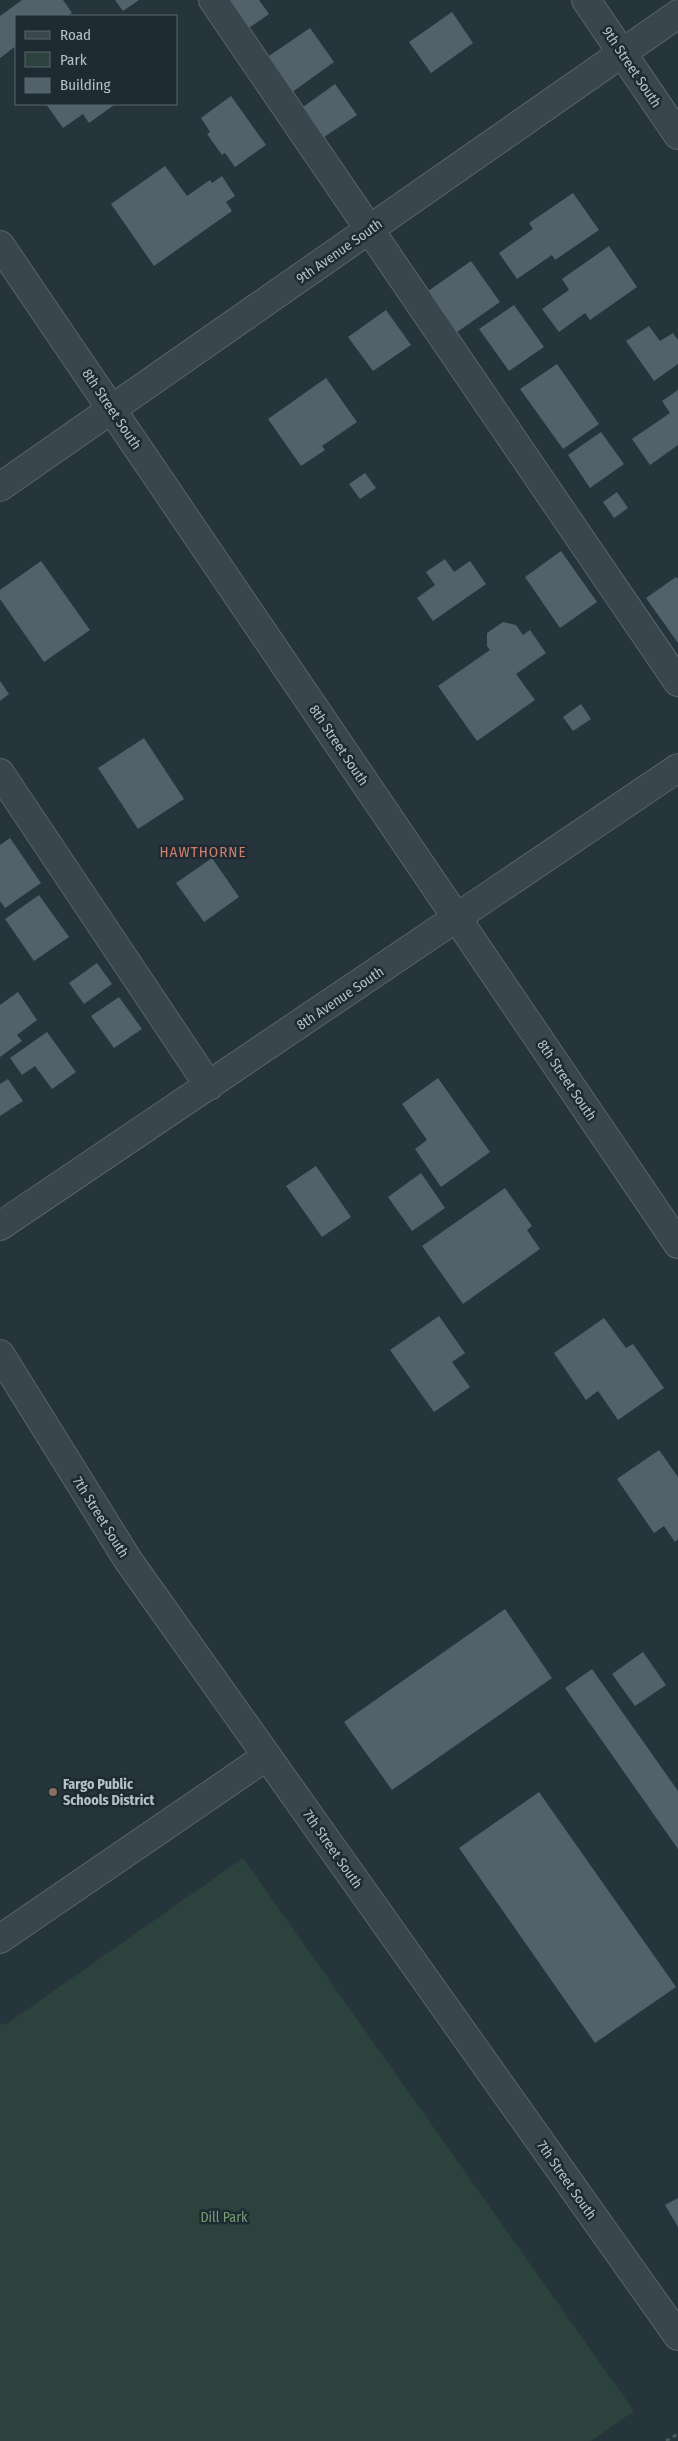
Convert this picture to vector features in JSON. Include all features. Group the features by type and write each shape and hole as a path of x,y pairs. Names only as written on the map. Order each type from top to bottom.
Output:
{"street":[{"path":"213,0 371,229 678,682"},
{"name":"9th Street South","path":"586,0 678,135"},
{"name":"9th Avenue South","path":"0,487 678,14"},
{"name":"8th Street South","path":"0,245 678,1244"},
{"name":"8th Avenue South","path":"0,1226 210,1086 678,768"},
{"path":"0,773 210,1086"},
{"name":"7th Street South","path":"0,1354 128,1560 678,2336"},
{"path":"0,1939 267,1756"}],"path":[{"path":"666,2441 678,2434"}],"green space":[{"name":"Dill Park","path":"243,1858 634,2411 591,2441 0,2441 0,2025 8,2023"}],"building":[{"path":"22,0 63,0 72,13 69,15 15,15 15,47 0,58 0,16"},
{"path":"115,0 139,0 123,11"},
{"path":"226,0 259,0 269,14 246,30"},
{"path":"452,12 473,43 431,73 409,42"},
{"path":"310,28 334,62 291,93 266,58"},
{"path":"335,84 357,115 324,137 303,107"},
{"path":"231,96 266,145 235,167 225,153 222,155 207,134 210,132 201,118"},
{"path":"47,105 114,105 89,123 83,114 63,128"},
{"path":"165,166 187,196 210,180 212,183 222,176 235,196 226,202 232,211 154,266 111,204"},
{"path":"573,193 599,230 555,260 552,255 517,279 499,253 533,229 529,223"},
{"path":"609,246 637,287 590,320 585,313 559,332 542,309 569,290 562,279"},
{"path":"471,261 500,302 450,337 421,296"},
{"path":"514,305 544,347 509,371 479,329"},
{"path":"386,310 411,345 373,371 348,337"},
{"path":"649,326 660,341 673,333 678,340 678,364 654,381 626,341"},
{"path":"557,364 599,424 563,449 520,389"},
{"path":"326,378 357,422 322,446 325,450 301,466 268,419"},
{"path":"678,390 678,445 650,465 632,439 670,413 662,401"},
{"path":"601,432 624,464 590,488 568,455"},
{"path":"365,473 376,488 360,499 349,484"},
{"path":"617,492 628,508 614,518 603,502"},
{"path":"561,551 597,602 560,628 525,577"},
{"path":"445,559 454,572 470,561 486,584 433,621 417,598 435,585 426,572"},
{"path":"41,561 90,630 44,662 0,599 0,590"},
{"path":"676,577 678,579 678,643 646,598"},
{"path":"503,622 516,625 523,635 530,630 546,653 516,674 535,700 477,741 438,686 490,650 487,646 487,633"},
{"path":"0,681 9,694 0,701"},
{"path":"581,704 591,719 573,731 563,717"},
{"path":"144,738 184,799 138,829 98,768"},
{"path":"10,838 41,883 5,908 0,901 0,845"},
{"path":"212,858 239,897 204,922 176,883"},
{"path":"39,895 69,937 34,961 5,919"},
{"path":"97,963 112,984 84,1004 69,983"},
{"path":"18,992 37,1020 17,1035 22,1041 0,1057 0,1005"},
{"path":"119,997 142,1029 114,1048 91,1016"},
{"path":"47,1032 76,1072 52,1089 35,1066 22,1075 10,1058"},
{"path":"438,1078 490,1152 441,1187 415,1149 427,1140 402,1104"},
{"path":"8,1079 23,1101 0,1116 0,1084"},
{"path":"316,1166 351,1217 322,1237 286,1186"},
{"path":"421,1173 445,1208 412,1231 388,1197"},
{"path":"505,1188 532,1226 527,1230 540,1249 463,1304 422,1246"},
{"path":"439,1316 465,1353 452,1362 470,1387 434,1412 390,1350"},
{"path":"604,1318 626,1348 633,1344 664,1388 618,1420 598,1391 586,1400 554,1353"},
{"path":"659,1450 678,1477 678,1539 675,1542 664,1526 654,1533 617,1479"},
{"path":"505,1609 552,1678 392,1790 344,1722"},
{"path":"643,1652 666,1685 635,1706 612,1674"},
{"path":"592,1669 678,1791 678,1849 565,1688"},
{"path":"539,1792 676,1987 595,2043 459,1848"},
{"path":"678,2198 678,2227 665,2205"}],"place":[{"name":"Fargo Public Schools District","path":"53,1792"}],"district":[{"name":"HAWTHORNE","path":"203,852"}]}
